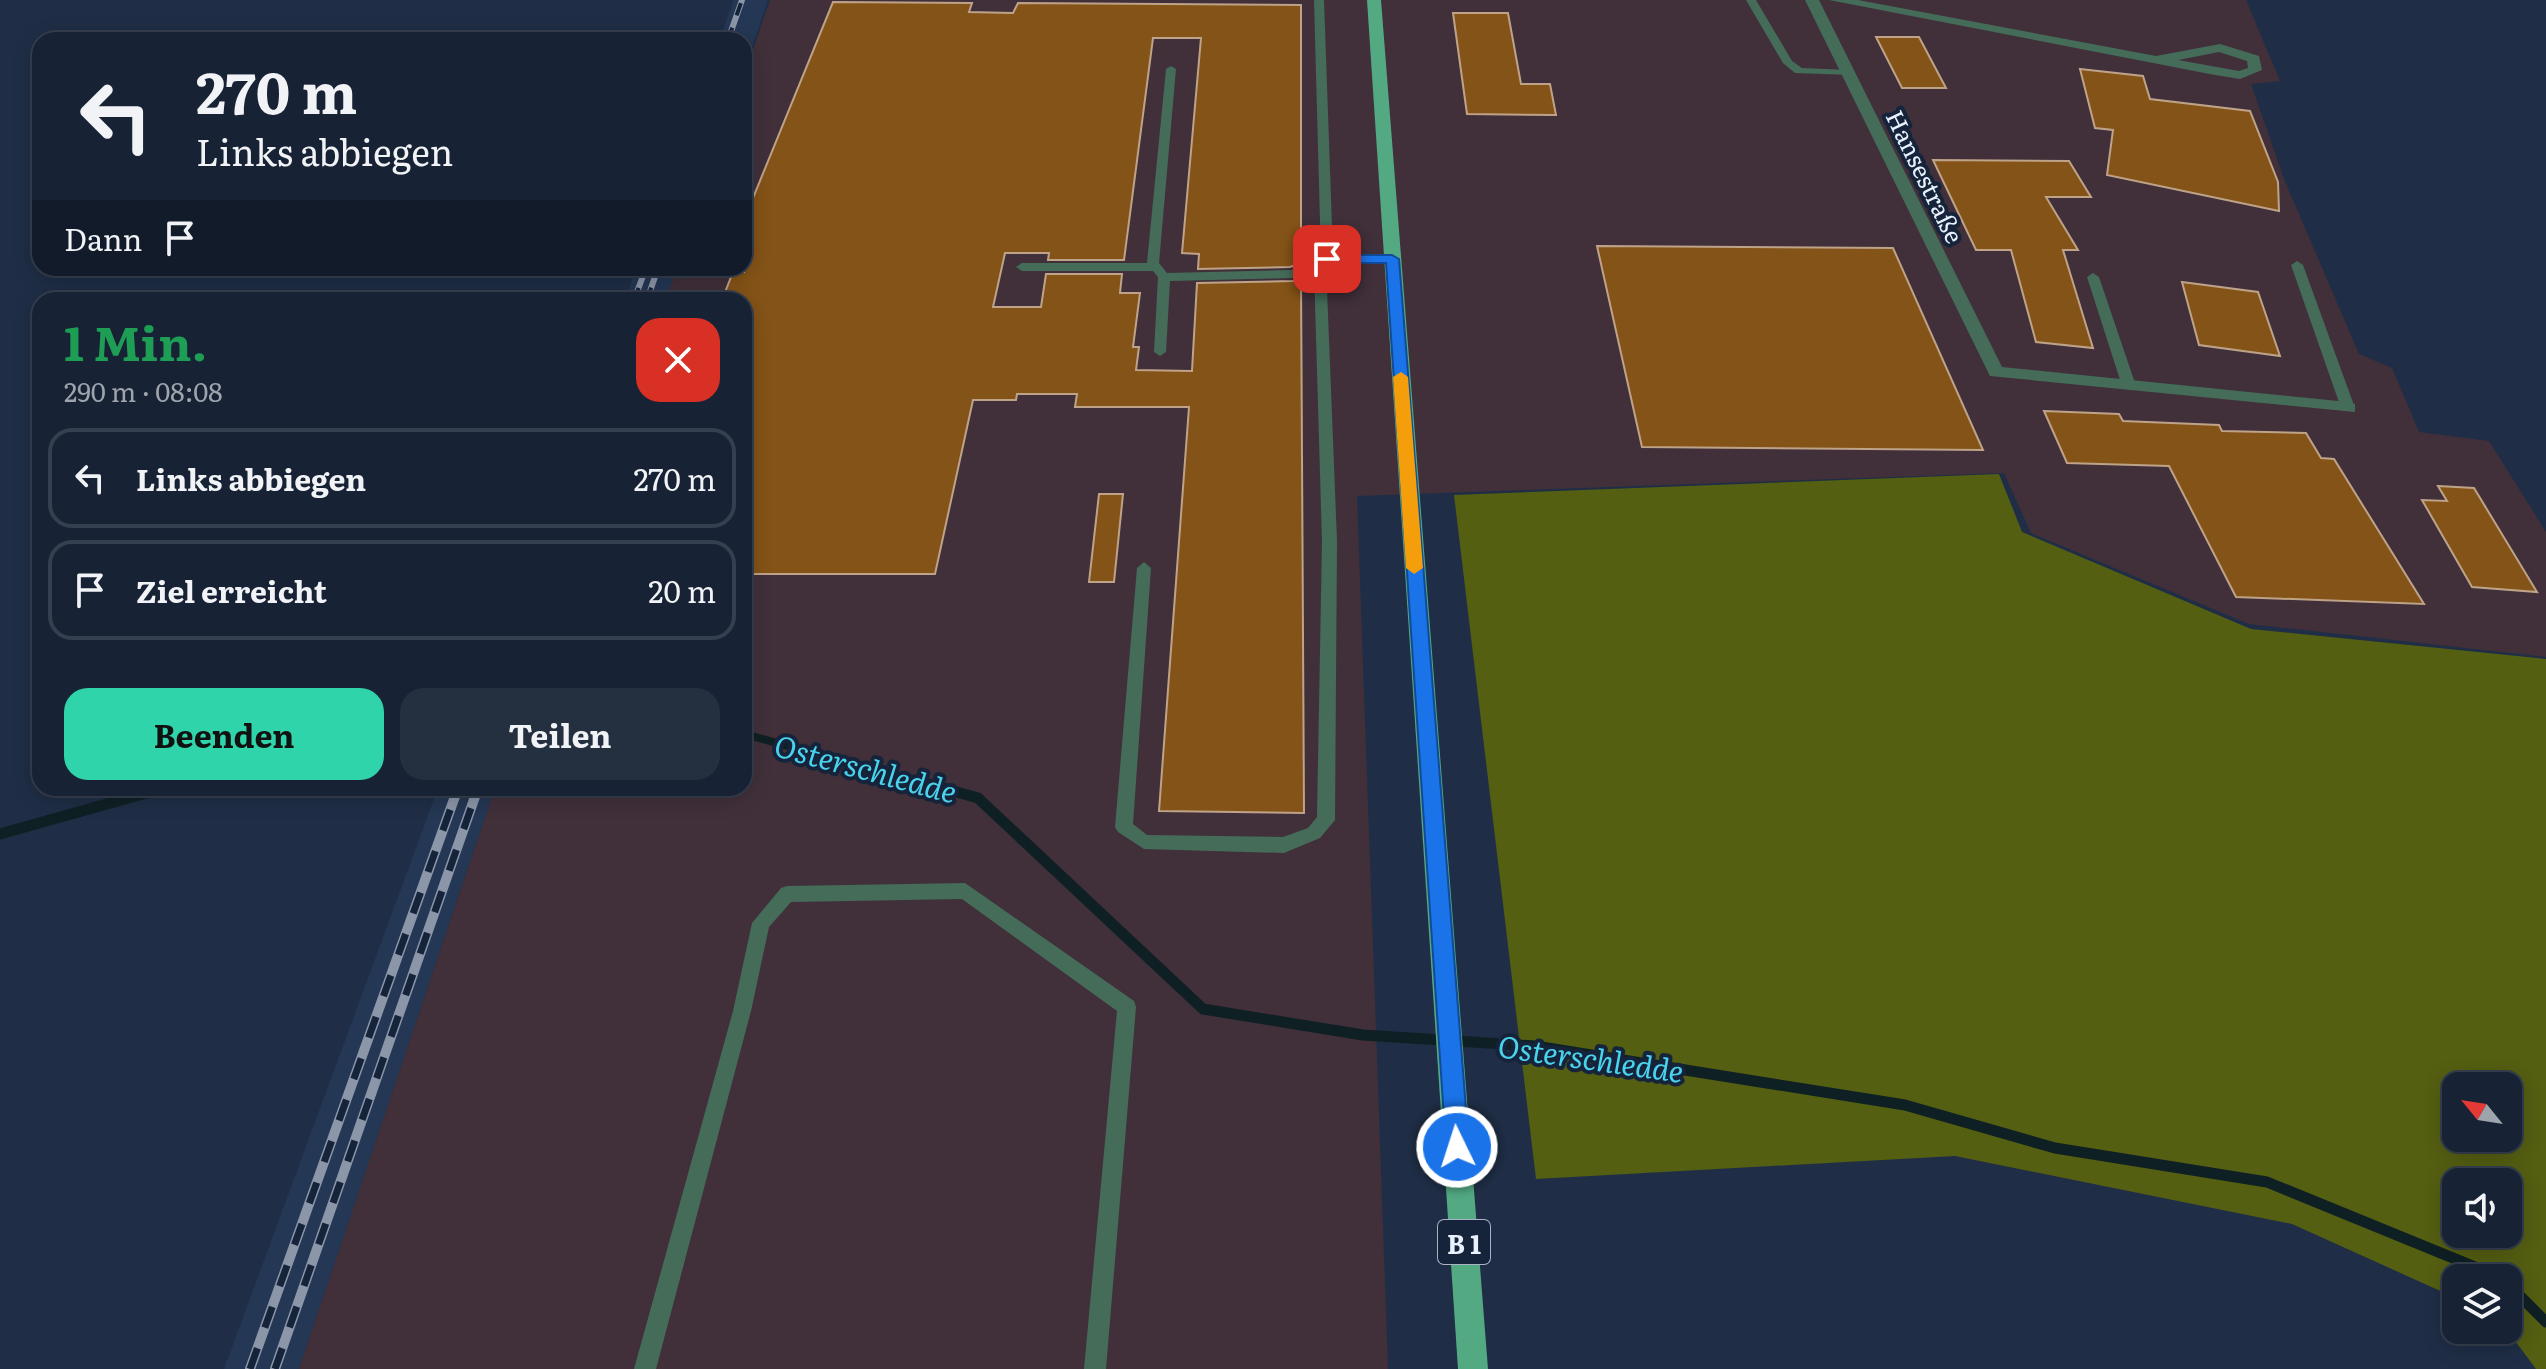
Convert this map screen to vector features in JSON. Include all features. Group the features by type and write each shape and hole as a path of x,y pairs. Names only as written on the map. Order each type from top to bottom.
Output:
{"main road":[{"name":"B 1","path":"1374,0 1473,1369"}],"street":[{"name":"Hansestraße","path":"1812,0 1996,372 2129,386"},
{"path":"1836,0 2240,75 2255,70 2254,59 2220,48 2159,59"},
{"path":"2129,386 2348,408"}],"lane":[{"path":"1144,568 1124,827 1144,842 1206,844 1284,845 1314,833 1326,820 1330,679 1328,394 1319,0"},
{"path":"1751,0 1788,63 1799,71 1848,73"},
{"path":"1160,352 1160,272 1153,263 1171,69"},
{"path":"1022,267 1293,274 1324,261 1392,259"},
{"path":"2297,265 2348,408"},
{"path":"2093,277 2129,386"},
{"path":"645,1369 742,1011 761,923 787,894 965,891 1127,1007 1095,1369"}],"shaded area":[{"path":"734,0 768,0 752,47 752,32 722,32"},
{"path":"770,0 2246,0 2280,81 2251,84 2284,179 2359,354 2392,368 2419,432 2489,441 2546,532 2546,657 2249,624 2031,533 2004,473 1357,496 1388,1369 299,1369 492,796 752,796 752,292 669,292 674,276 752,276 752,53"},
{"path":"633,276 674,276 669,292 628,292"},
{"path":"435,796 492,796 299,1369 224,1369"}],"green space":[{"path":"1999,474 2022,532 2251,629 2546,659 2546,1369 2536,1369 2517,1344 2522,1344 2522,1264 2442,1264 2442,1292 2292,1224 1955,1156 1536,1179 1454,495"}],"building":[{"path":"833,2 972,3 969,12 1013,13 1018,3 1301,5 1301,263 1290,267 1198,269 1199,254 1182,253 1201,38 1153,38 1124,260 1048,260 1049,253 1005,253 993,307 1041,307 1046,274 1122,274 1120,293 1140,293 1133,347 1139,347 1136,370 1192,371 1197,283 1293,281 1301,278 1304,813 1159,811 1189,407 1075,407 1077,394 1017,394 1016,400 973,400 935,574 752,574 752,292 725,292 731,276 752,276 752,200"},
{"path":"1453,13 1508,13 1521,84 1550,84 1556,115 1467,114"},
{"path":"1876,37 1919,37 1946,88 1902,88"},
{"path":"2080,69 2143,76 2150,99 2250,111 2278,182 2279,211 2107,175 2113,130 2095,128"},
{"path":"1933,160 2069,161 2091,197 2046,197 2078,250 2063,250 2093,348 2036,342 2011,250 1976,250"},
{"path":"1597,246 1893,248 1983,450 1642,447"},
{"path":"2182,282 2258,292 2280,356 2199,345"},
{"path":"2044,411 2119,414 2123,421 2219,425 2222,431 2306,433 2321,458 2334,459 2424,604 2236,597 2169,466 2067,463"},
{"path":"2438,486 2474,488 2537,592 2472,587 2422,500 2447,501"},
{"path":"1099,494 1123,494 1114,582 1089,582"}],"waterway":[{"name":"Osterschledde","path":"752,736 932,785"},
{"name":"Osterschledde","path":"925,783 978,798 1203,1009 1363,1035 1535,1046 1905,1105 2055,1148 2267,1182 2468,1264"},
{"name":"Osterschledde","path":"0,834 135,796"},
{"name":"Osterschledde","path":"2522,1298 2546,1322"}],"railway":[{"path":"731,32 742,0"},
{"path":"637,292 643,276"},
{"path":"650,292 655,276"},
{"path":"250,1369 455,796"},
{"path":"275,1369 475,796"}],"slow traffic":[{"path":"1401,377 1414,568"}],"route":[{"path":"1327,259 1392,259 1457,1147"}]}
